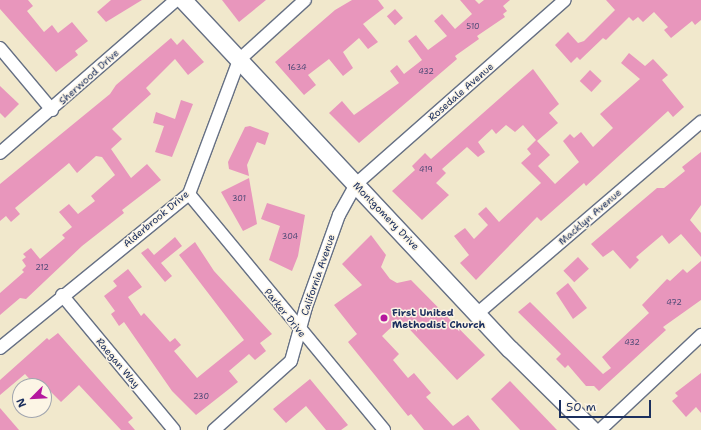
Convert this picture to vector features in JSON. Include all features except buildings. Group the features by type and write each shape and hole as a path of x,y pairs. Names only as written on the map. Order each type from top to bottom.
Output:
{"main road":[{"name":"Montgomery Drive","path":"183,0 478,313 592,430"}],"street":[{"name":"Sherwood Drive","path":"0,153 52,110 176,0"},
{"name":"Alderbrook Drive","path":"0,348 62,295 189,194 239,60 305,0"},
{"name":"Rosedale Avenue","path":"356,184 566,0"},
{"path":"0,48 52,110"},
{"name":"Macklyn Avenue","path":"478,313 701,122"},
{"name":"California Avenue","path":"214,430 291,361 306,307 339,215 356,184"},
{"name":"Parker Drive","path":"189,194 300,333 384,430"},
{"name":"Raegan Way","path":"62,295 174,430"},
{"path":"600,430 701,335"}],"place":[{"name":"First United Methodist Church","path":"384,318"}]}
